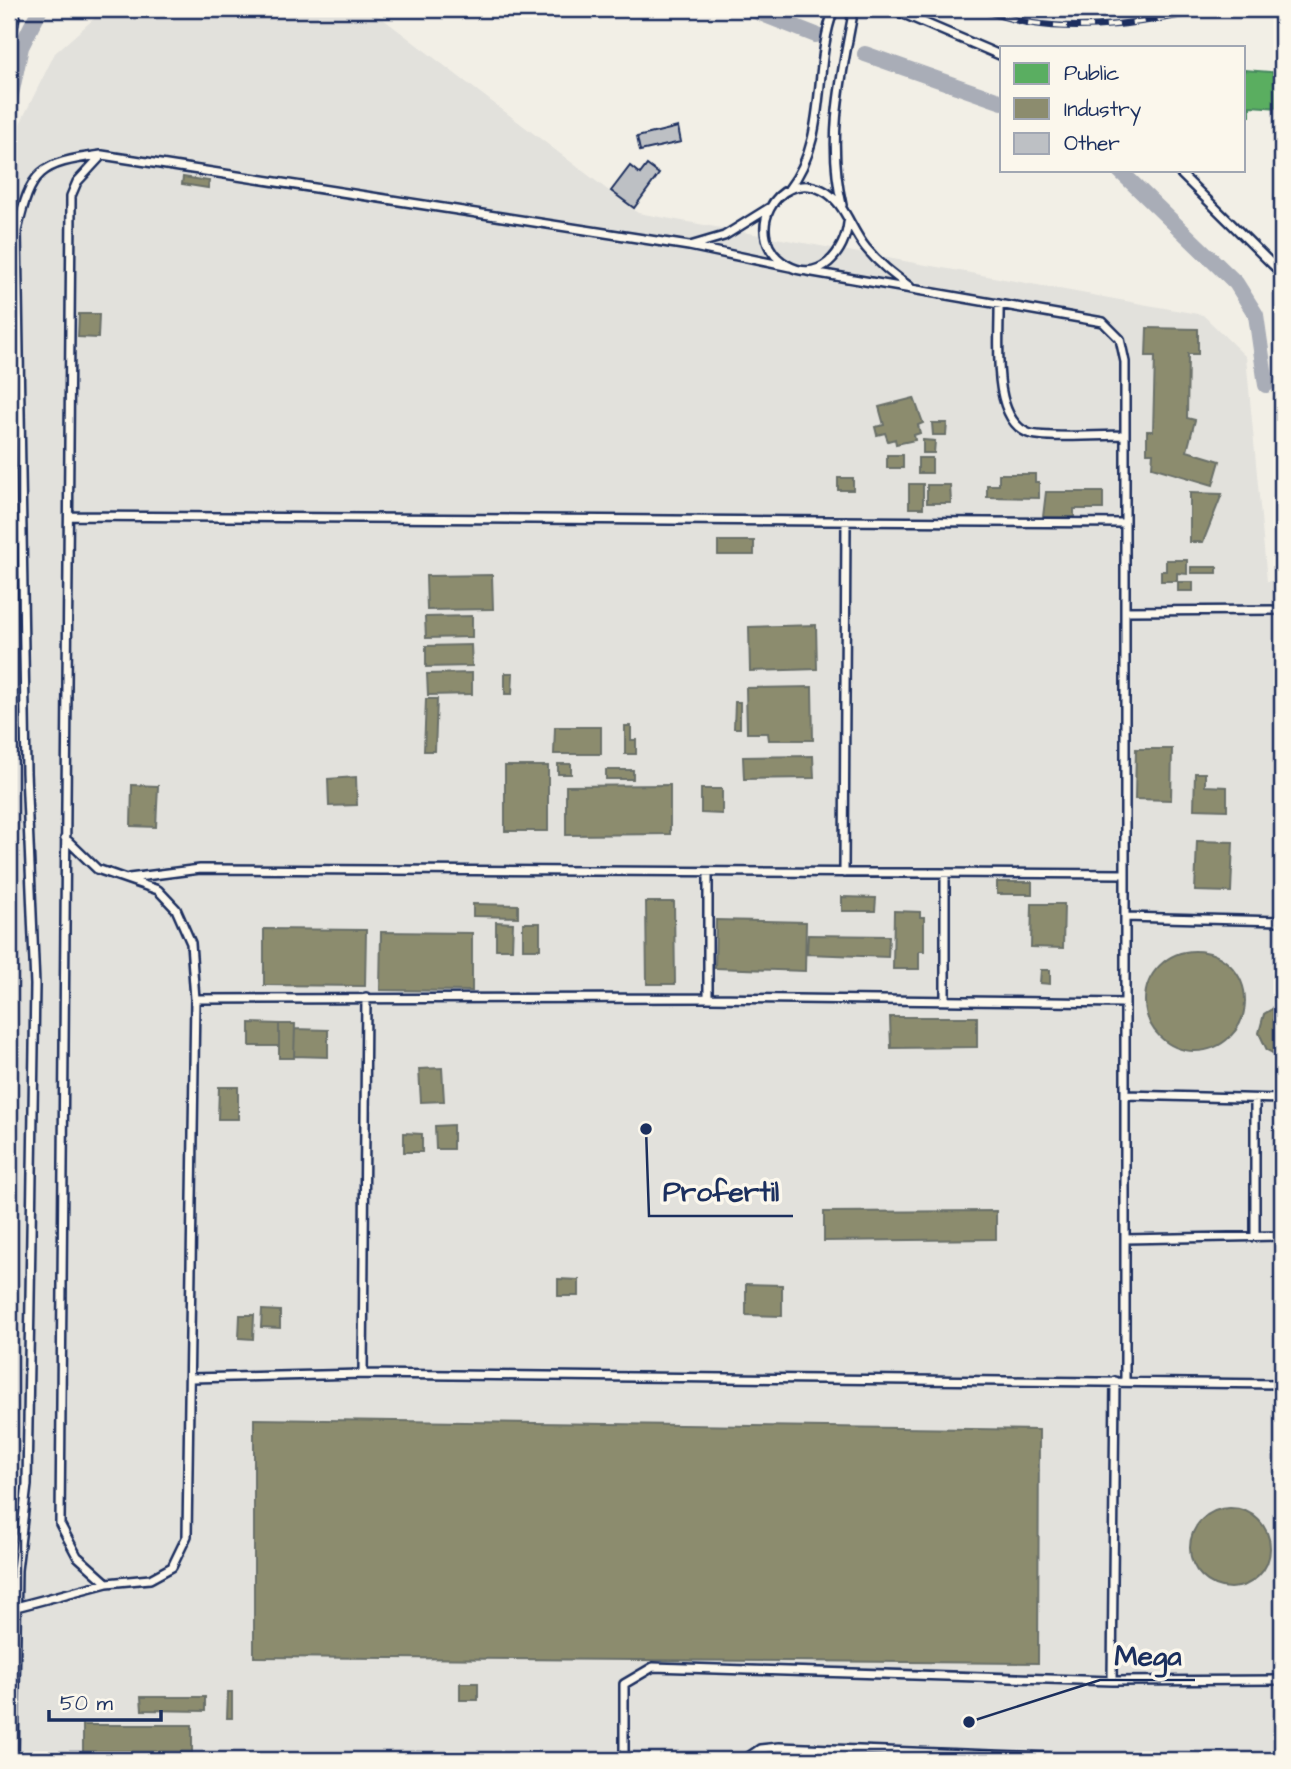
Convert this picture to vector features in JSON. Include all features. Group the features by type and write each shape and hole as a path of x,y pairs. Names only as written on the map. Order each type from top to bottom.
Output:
{"lane":[{"path":"850,9 852,19 833,138 834,162 843,208 848,223 882,266 914,290"},
{"path":"892,9 1000,55"},
{"path":"689,246 724,236 769,208 800,176 813,137 833,10"},
{"path":"102,155 77,182 71,197 60,1524 77,1556 107,1583"},
{"path":"14,1760 17,1570 27,1485 35,985 26,772 17,231 26,192 39,173 63,160 102,155 689,246 807,271 1103,322 1120,339 1125,362 1125,1380"},
{"path":"1179,172 1282,274"},
{"path":"788,190 803,186 819,188 833,196 843,208"},
{"path":"769,208 764,225 766,242 775,257 790,267"},
{"path":"807,271 824,267 838,256 846,240 848,223"},
{"path":"999,304 1001,399 1013,422 1029,434 1125,435"},
{"path":"70,516 1125,523"},
{"path":"844,873 846,521"},
{"path":"1125,611 1282,610"},
{"path":"16,1607 107,1583 150,1579 172,1567 187,1536 195,999 191,943 176,909 158,890 97,869 65,838"},
{"path":"125,879 200,869 1125,874"},
{"path":"708,873 708,998"},
{"path":"945,873 945,999"},
{"path":"1125,917 1282,921"},
{"path":"363,1374 366,997"},
{"path":"195,999 945,999 1125,1003"},
{"path":"1125,1095 1282,1100"},
{"path":"1255,1099 1255,1236"},
{"path":"1125,1239 1282,1236"},
{"path":"191,1378 363,1374 1125,1380 1282,1384"},
{"path":"1112,1681 1115,1381"},
{"path":"624,1760 624,1684 653,1667 1112,1681 1282,1680"},
{"path":"744,1760 760,1749 779,1747 1125,1760"}],"shaded area":[{"path":"105,9 370,9 638,213 1203,315 1246,357 1267,581 1282,581 1282,1760 9,1760 9,146 55,53"}],"building: Public":[{"path":"1246,70 1282,73 1282,108 1250,106 1250,116 1246,116"}],"building: Industry":[{"path":"183,177 209,181 208,188 182,184"},
{"path":"79,314 99,314 98,338 78,337"},
{"path":"1147,328 1198,329 1198,354 1188,354 1187,418 1195,420 1187,451 1220,461 1213,485 1152,467 1153,453 1147,453 1147,431 1153,431 1155,356 1146,356"},
{"path":"914,398 923,423 918,425 920,433 914,435 915,440 896,444 895,439 888,441 885,433 877,435 875,427 884,425 879,407"},
{"path":"932,423 947,423 946,435 933,435"},
{"path":"923,440 935,441 934,453 923,453"},
{"path":"887,455 903,455 903,468 887,468"},
{"path":"918,458 932,458 932,473 918,473"},
{"path":"999,474 1035,474 1035,482 1039,482 1039,498 987,497 987,485 999,485"},
{"path":"838,478 853,478 853,490 838,490"},
{"path":"909,484 923,484 923,508 909,508"},
{"path":"927,485 950,485 951,503 927,503"},
{"path":"1046,492 1103,492 1103,509 1074,509 1074,517 1043,517"},
{"path":"1190,493 1222,494 1203,542 1190,542"},
{"path":"718,541 754,541 754,555 718,555"},
{"path":"1166,560 1187,560 1187,574 1177,573 1177,581 1161,581 1161,571 1166,571"},
{"path":"1191,567 1217,567 1217,573 1191,573"},
{"path":"492,575 493,609 427,610 426,576"},
{"path":"1178,582 1193,582 1193,591 1178,591"},
{"path":"472,616 472,637 426,638 425,617"},
{"path":"816,625 817,669 750,671 749,627"},
{"path":"471,645 472,666 426,667 426,646"},
{"path":"472,673 472,694 428,695 427,674"},
{"path":"505,673 513,673 512,694 505,694"},
{"path":"812,687 813,740 769,740 768,733 747,733 746,688"},
{"path":"426,699 437,699 435,751 424,751"},
{"path":"735,702 740,702 740,728 734,728"},
{"path":"625,726 631,726 631,740 636,740 636,754 625,754"},
{"path":"555,727 601,727 601,754 554,754"},
{"path":"1136,749 1172,749 1171,800 1135,799"},
{"path":"813,756 814,778 744,779 743,757"},
{"path":"558,764 571,764 571,774 558,774"},
{"path":"505,766 548,766 548,831 505,831"},
{"path":"606,770 633,770 633,779 606,779"},
{"path":"1195,773 1205,773 1205,786 1227,787 1227,810 1194,809"},
{"path":"356,777 357,805 329,806 328,779"},
{"path":"132,785 158,786 156,827 131,826"},
{"path":"670,785 670,834 566,835 566,786"},
{"path":"701,789 722,789 722,814 701,813"},
{"path":"1197,841 1233,842 1231,892 1195,891"},
{"path":"997,882 1032,882 1032,894 997,894"},
{"path":"842,897 876,898 875,911 842,911"},
{"path":"646,902 674,902 675,984 647,984"},
{"path":"473,904 518,905 518,917 473,916"},
{"path":"1032,904 1064,904 1063,948 1031,947"},
{"path":"894,911 920,912 920,917 924,917 924,951 919,951 919,969 893,969"},
{"path":"716,920 806,922 805,971 715,968"},
{"path":"496,922 513,923 512,949 496,949"},
{"path":"523,923 540,923 540,949 523,949"},
{"path":"264,929 366,930 365,986 264,985"},
{"path":"381,932 472,933 472,991 380,990"},
{"path":"808,935 889,936 888,957 807,954"},
{"path":"1195,951 1214,955 1230,966 1241,982 1245,1001 1241,1020 1230,1036 1214,1047 1195,1051 1176,1047 1160,1036 1149,1020 1145,1001 1149,982 1160,966 1176,955"},
{"path":"1041,970 1050,970 1050,984 1040,983"},
{"path":"1282,1003 1282,1058 1267,1050 1259,1033 1264,1014"},
{"path":"890,1017 977,1017 977,1047 891,1048"},
{"path":"250,1023 279,1024 279,1046 250,1046"},
{"path":"279,1024 295,1024 294,1058 279,1058"},
{"path":"295,1029 328,1030 328,1057 294,1056"},
{"path":"442,1068 444,1101 421,1102 419,1069"},
{"path":"219,1087 238,1087 238,1119 218,1119"},
{"path":"453,1125 453,1149 436,1149 435,1126"},
{"path":"404,1133 422,1134 422,1152 404,1152"},
{"path":"996,1211 996,1239 824,1241 824,1212"},
{"path":"558,1279 579,1280 579,1296 558,1296"},
{"path":"746,1284 782,1285 782,1316 746,1315"},
{"path":"262,1310 280,1311 280,1328 261,1327"},
{"path":"240,1315 254,1315 253,1339 239,1338"},
{"path":"254,1419 1039,1430 1038,1663 254,1657"},
{"path":"1230,1508 1245,1511 1258,1520 1267,1533 1270,1548 1267,1563 1258,1576 1245,1585 1230,1588 1215,1585 1202,1576 1193,1563 1190,1548 1193,1533 1202,1520 1215,1511"},
{"path":"460,1683 478,1683 478,1700 460,1700"},
{"path":"228,1692 232,1692 232,1718 227,1718"},
{"path":"141,1697 205,1697 205,1711 142,1710"},
{"path":"83,1725 192,1725 192,1760 83,1760"}],"building: Other":[{"path":"678,127 681,142 640,151 637,137"},
{"path":"647,165 659,174 634,208 611,191 630,166 640,174"}],"waterway":[{"path":"9,104 21,47 40,9"},
{"path":"750,9 816,35"},
{"path":"865,54 1000,101"},
{"path":"1121,172 1236,283 1256,315 1266,385"}],"railway":[{"path":"9,60 19,9"},
{"path":"978,9 1030,23 1076,27 1123,24 1213,9"},
{"path":"9,928 9,935"}],"place":[{"name":"Profertil","path":"646,1129"},
{"name":"Mega","path":"969,1722"}]}
